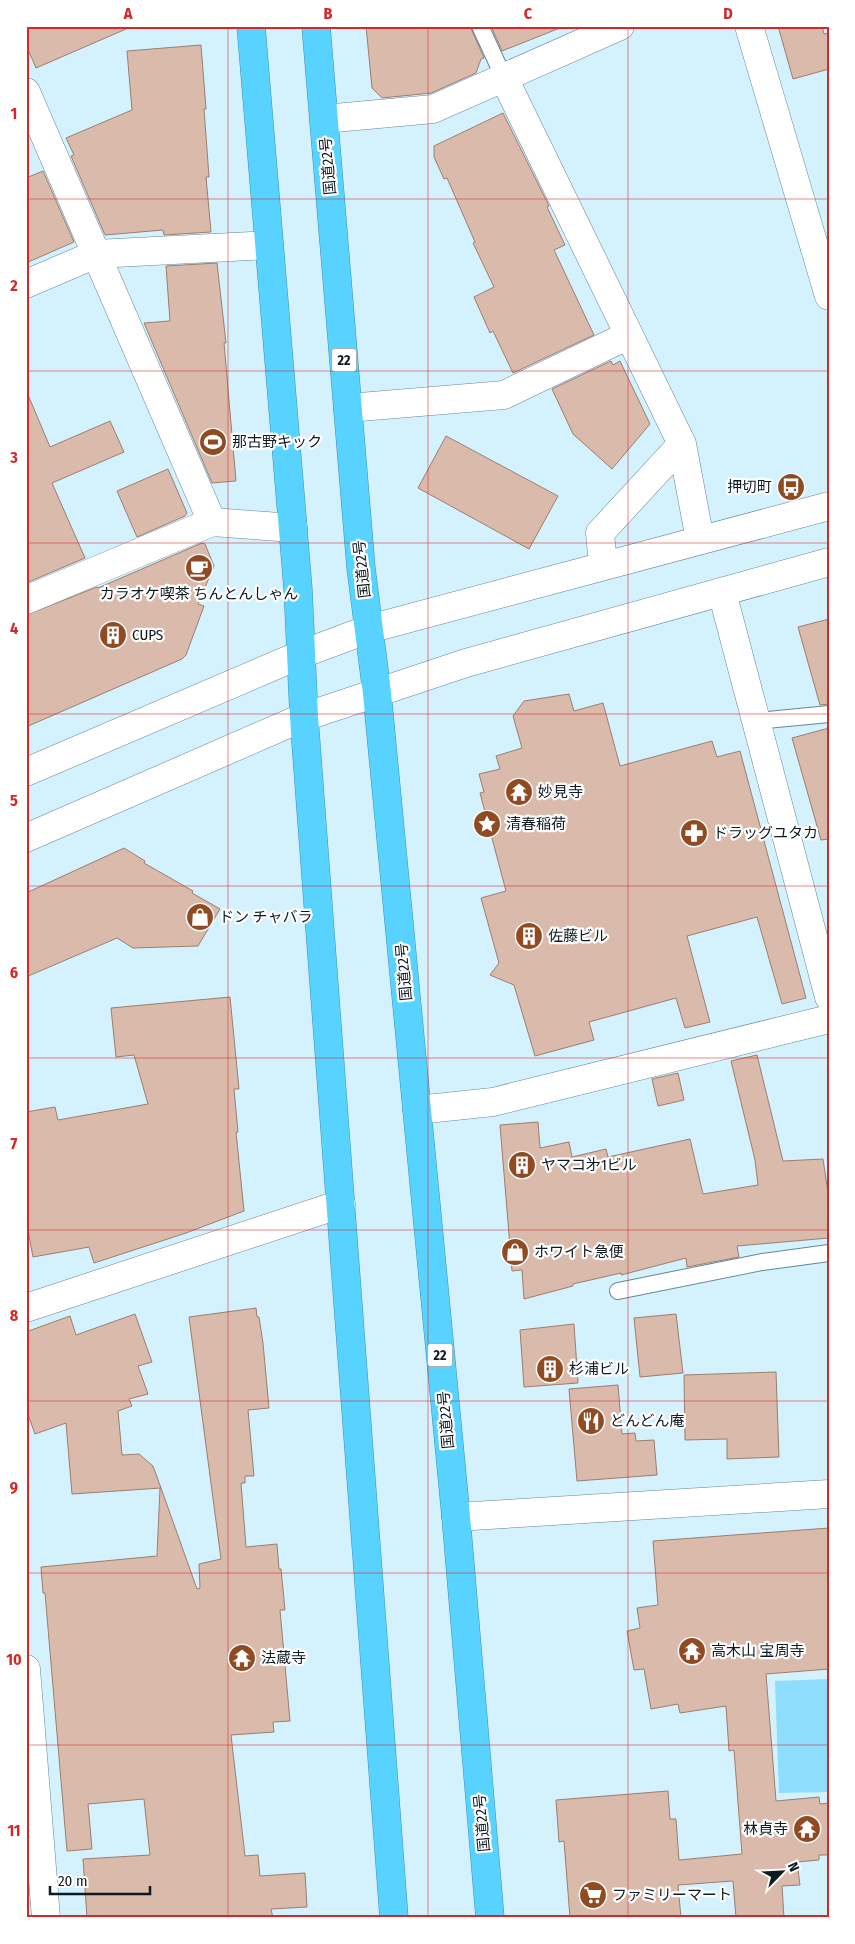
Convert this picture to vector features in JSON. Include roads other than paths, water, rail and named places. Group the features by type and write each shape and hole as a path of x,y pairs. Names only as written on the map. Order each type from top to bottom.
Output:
{"highway":[{"path":"251,26 293,528 302,654 304,717 394,1918"},
{"name":"国道22号","path":"316,26 361,568 377,693 456,1517 490,1918"}],"street":[{"path":"324,119 433,109 620,26"},
{"path":"749,26 829,296"},
{"path":"504,78 682,444 700,540"},
{"path":"26,92 212,522"},
{"path":"26,284 96,254 269,245"},
{"path":"348,408 504,395 629,335"},
{"path":"603,565 600,532 682,444"},
{"path":"26,772 302,654 369,629 829,506"},
{"path":"26,600 212,522 293,528"},
{"path":"26,838 304,717 466,663 829,562"},
{"path":"722,592 829,998"},
{"path":"417,1110 493,1102 829,1019"},
{"path":"26,1308 341,1204"},
{"path":"456,1517 829,1494"},
{"path":"26,1670 33,1840 46,1918"}],"lane":[{"path":"480,26 504,78"},
{"path":"756,721 829,714"},
{"path":"618,1291 762,1262 829,1253"}],"place":[{"name":"那古野キック","path":"213,442"},
{"name":"押切町","path":"791,487"},
{"name":"カラオケ喫茶 ちんとんしゃん","path":"199,568"},
{"name":"CUPS","path":"113,635"},
{"name":"妙見寺","path":"519,792"},
{"name":"清春稲荷","path":"487,824"},
{"name":"ドラッグユタカ","path":"694,833"},
{"name":"ドン チャバラ","path":"200,917"},
{"name":"佐藤ビル","path":"529,936"},
{"name":"ヤマコ㐧1ビル","path":"522,1165"},
{"name":"ホワイト急便","path":"515,1252"},
{"name":"杉浦ビル","path":"550,1369"},
{"name":"どんどん庵","path":"591,1421"},
{"name":"高木山 宝周寺","path":"692,1651"},
{"name":"法蔵寺","path":"242,1658"},
{"name":"林貞寺","path":"807,1829"},
{"name":"ファミリーマート","path":"593,1895"}]}
